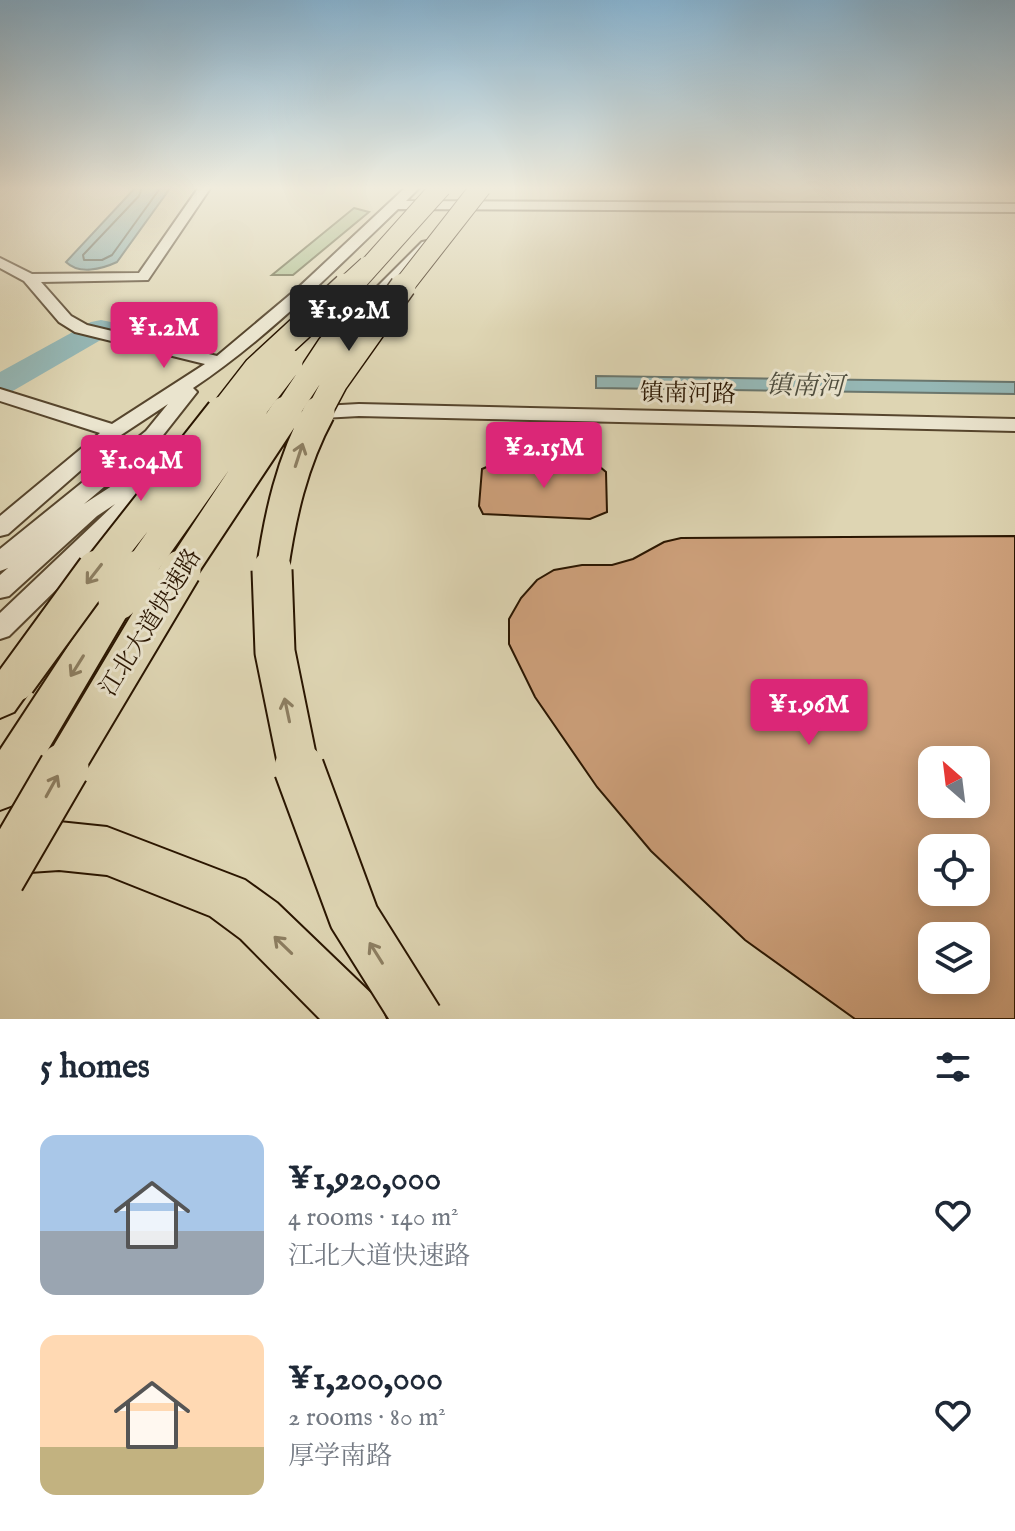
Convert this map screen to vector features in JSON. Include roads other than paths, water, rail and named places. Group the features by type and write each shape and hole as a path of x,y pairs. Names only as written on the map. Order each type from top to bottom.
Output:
{"highway":[{"name":"江北大道快速路","path":"0,789 118,600 218,455 368,266 397,235"},
{"name":"江北大道快速路","path":"0,878 158,605 330,346 421,235"},
{"path":"418,1019 354,917 300,773 275,652 271,576 281,511 304,440 335,382 442,235"},
{"path":"0,700 112,550 256,369 368,266"},
{"path":"0,853 59,846 107,851 227,898 259,921 359,1019"}],"street":[{"path":"29,278 143,277 172,235"},
{"path":"0,528 114,431 220,362 364,235"},
{"path":"0,589 89,511 166,458 290,385 434,235"},
{"path":"0,262 29,278 65,319 81,329 220,362"},
{"path":"0,562 153,435 201,376"},
{"path":"290,385 359,410"},
{"path":"0,395 114,431"},
{"path":"235,418 359,410"},
{"name":"镇南河路","path":"359,410 1015,425"},
{"path":"0,629 113,521 166,458"}],"water":[{"path":"92,235 137,235 117,262 84,270 66,262"},
{"name":"镇南河","path":"596,376 1015,382 1015,394 596,388"}],"waterway":[{"path":"0,385 101,328"}]}
